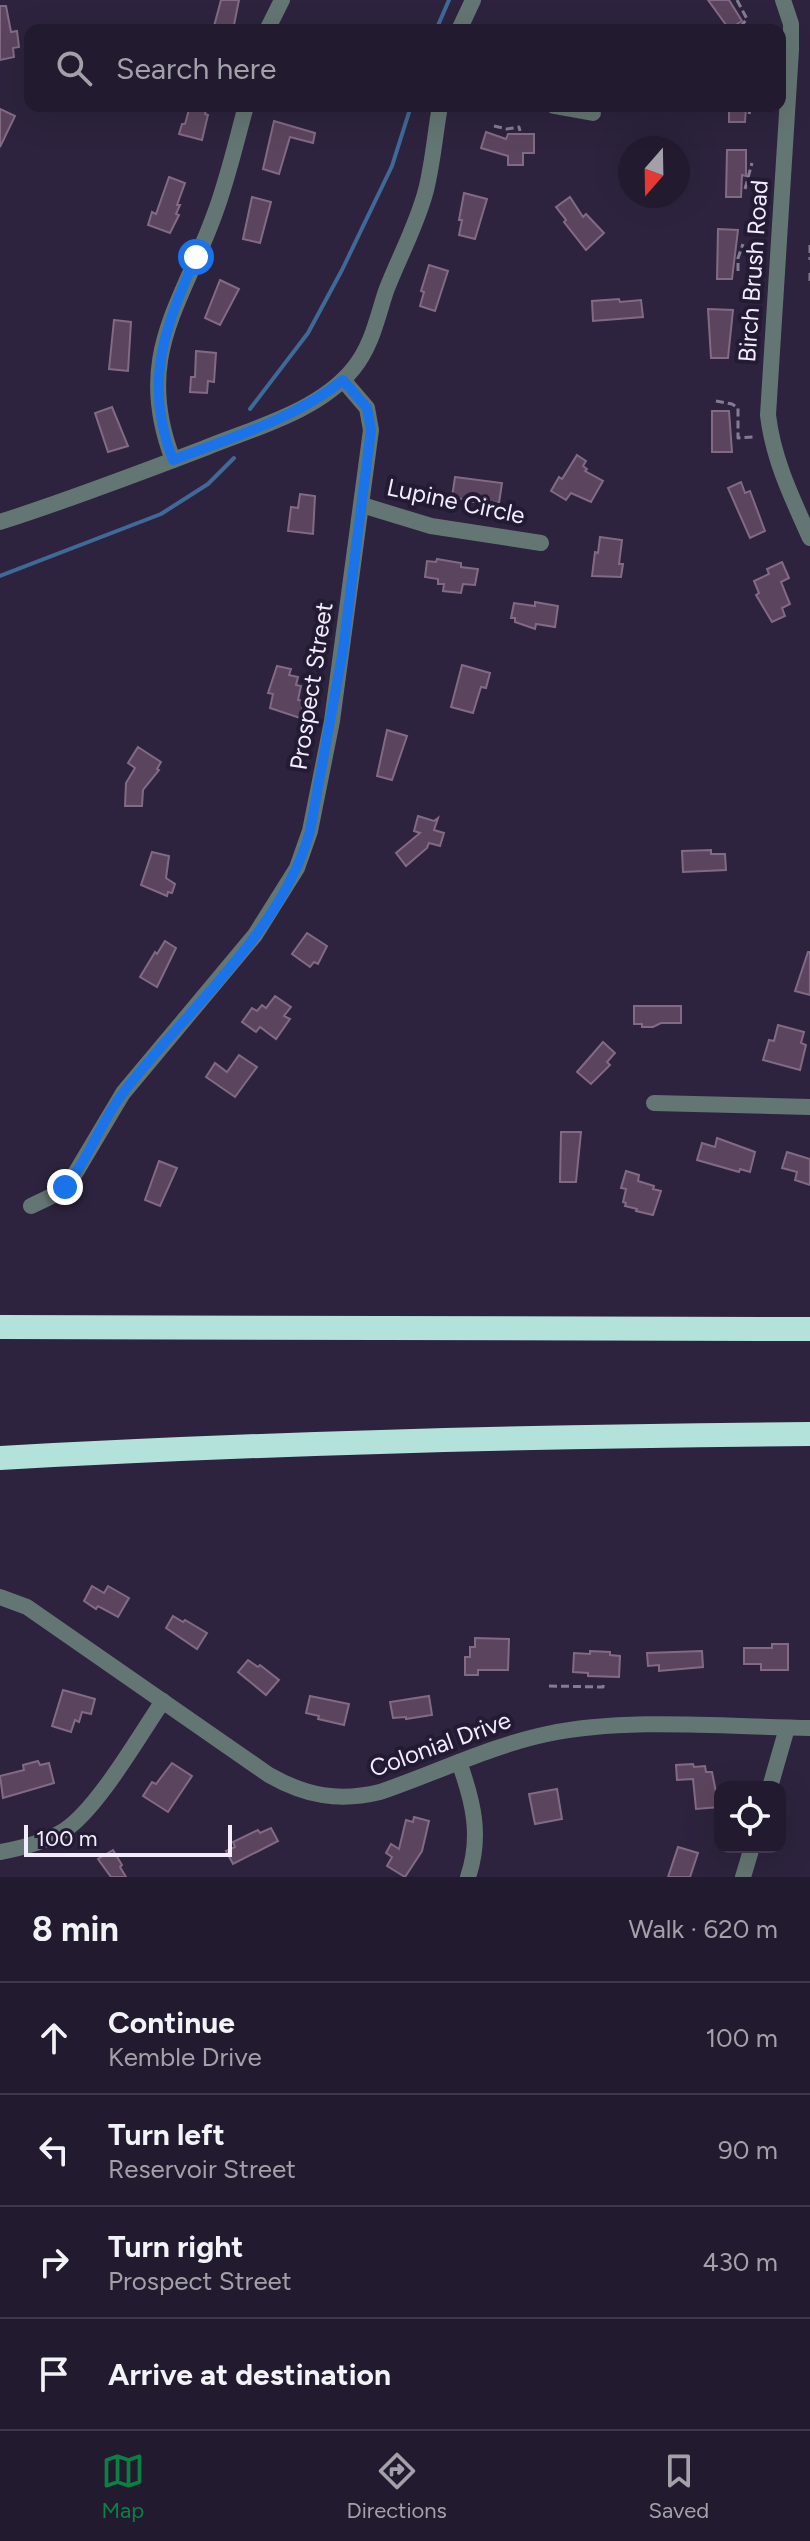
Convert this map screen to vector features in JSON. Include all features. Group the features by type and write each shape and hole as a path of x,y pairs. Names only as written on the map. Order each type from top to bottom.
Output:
{"highway":[{"path":"0,1327 810,1329"},
{"path":"0,1458 385,1442 810,1434"}],"street":[{"path":"270,24 282,0"},
{"path":"462,24 473,0"},
{"name":"Birch Brush Road","path":"783,0 791,24 791,50 768,415 779,468 810,538"},
{"path":"173,460 160,418 159,384 164,339 178,298 215,213 244,112"},
{"path":"0,522 173,460 291,411 343,380 369,342 420,207 430,173 439,112"},
{"path":"587,112 593,113"},
{"name":"Prospect Street","path":"31,1206 54,1195 73,1177 123,1093 255,935 297,868 310,831 329,736 343,650 371,421 367,408 343,380"},
{"name":"Lupine Circle","path":"362,505 431,526 541,543"},
{"path":"654,1103 810,1107"},
{"name":"Colonial Drive","path":"0,1597 27,1607 269,1775 299,1791 332,1798 365,1796 527,1738 575,1729 652,1726 810,1728"},
{"path":"0,1852 41,1842 79,1819 163,1701"},
{"path":"772,1781 787,1728"},
{"path":"459,1762 476,1822 475,1853 468,1877"},
{"path":"743,1877 750,1853"}],"path":[{"path":"737,0 747,19 743,24"},
{"path":"494,126 507,129 519,127 520,131"},
{"path":"745,189 752,163"},
{"path":"738,271 743,244"},
{"path":"810,245 810,260"},
{"path":"810,273 810,283"},
{"path":"716,401 738,408 738,438 754,437"},
{"path":"549,1686 603,1687 604,1681"}],"building":[{"path":"221,0 239,0 234,24 215,24"},
{"path":"708,0 729,0 742,21 725,24"},
{"path":"0,6 6,6 11,32 17,31 19,47 13,48 14,57 0,60"},
{"path":"0,109 15,116 0,147"},
{"path":"188,112 206,112 208,115 202,140 179,134 182,124 185,124"},
{"path":"729,112 746,112 745,122 729,122"},
{"path":"274,121 315,133 313,143 290,137 279,174 263,169"},
{"path":"486,132 506,139 508,134 534,134 534,153 523,153 523,165 508,165 508,156 481,148"},
{"path":"727,150 746,150 746,176 742,175 741,197 726,197"},
{"path":"169,177 185,183 177,205 180,205 176,214 179,215 170,233 148,225 152,212 156,214"},
{"path":"464,193 487,199 475,239 459,235"},
{"path":"252,197 271,202 260,243 243,239"},
{"path":"570,197 583,217 586,214 604,233 586,250 556,207"},
{"path":"718,229 738,230 732,279 717,279"},
{"path":"429,265 448,271 435,311 420,306"},
{"path":"220,280 239,289 220,325 205,318"},
{"path":"619,299 620,302 641,300 643,317 593,321 592,301"},
{"path":"708,309 733,310 728,358 711,358"},
{"path":"114,320 131,322 128,371 109,369"},
{"path":"196,351 216,353 214,382 208,381 207,393 190,392 191,377 195,377"},
{"path":"112,407 128,446 108,452 95,413"},
{"path":"712,411 729,411 732,452 712,452"},
{"path":"577,455 586,461 583,466 587,469 585,471 603,481 591,502 571,493 566,500 551,491"},
{"path":"455,477 502,483 499,503 480,500 479,503 452,497"},
{"path":"741,482 745,493 750,491 765,531 750,538 728,488"},
{"path":"300,494 315,496 313,534 288,531 291,507 298,508"},
{"path":"600,537 622,540 621,577 592,576"},
{"path":"437,559 478,569 475,585 463,584 461,593 443,591 444,584 438,584 438,579 425,577 427,561 436,562"},
{"path":"782,562 789,578 781,582 790,604 782,608 785,616 772,622 756,595 759,593 754,581 769,574 767,569"},
{"path":"535,602 558,606 555,627 536,624 535,629 511,618 514,603 535,606"},
{"path":"462,665 490,673 486,688 481,687 473,713 451,707"},
{"path":"277,666 291,669 289,675 298,677 296,685 301,686 298,700 304,701 300,718 270,708 273,694 268,693"},
{"path":"387,730 407,736 392,780 377,776"},
{"path":"138,747 161,762 159,770 143,790 142,806 125,806 126,783 135,768 128,763"},
{"path":"418,816 434,821 438,818 434,830 444,833 440,846 429,843 406,866 396,853 420,833 414,831"},
{"path":"711,850 711,854 725,854 726,870 683,872 682,851"},
{"path":"152,852 169,856 166,878 175,884 172,893 168,892 167,896 141,885"},
{"path":"307,933 327,946 318,964 314,962 310,967 292,954"},
{"path":"165,941 176,948 157,987 140,977"},
{"path":"810,952 810,995 795,991"},
{"path":"275,996 291,1007 284,1016 290,1019 276,1039 260,1027 256,1032 242,1022 252,1008 257,1011 262,1005 266,1008"},
{"path":"634,1006 681,1006 681,1023 642,1027 642,1024 634,1024"},
{"path":"778,1025 804,1032 801,1043 806,1045 800,1070 763,1060 769,1040 774,1041"},
{"path":"603,1042 615,1053 607,1062 610,1065 591,1084 577,1072"},
{"path":"239,1055 257,1067 235,1097 206,1077 215,1063 227,1072"},
{"path":"561,1132 581,1132 576,1182 560,1182"},
{"path":"717,1138 755,1152 750,1172 740,1169 739,1172 697,1160 702,1143 715,1147"},
{"path":"787,1152 810,1159 810,1185 795,1180 797,1172 782,1168"},
{"path":"159,1161 177,1168 160,1206 145,1200"},
{"path":"626,1171 639,1175 638,1181 661,1191 653,1215 625,1206 626,1189 621,1188"},
{"path":"92,1586 104,1593 108,1586 129,1598 118,1617 84,1601"},
{"path":"173,1616 207,1633 197,1649 166,1628"},
{"path":"475,1638 509,1639 508,1670 478,1670 478,1675 465,1675 465,1657 470,1657 470,1647 475,1647"},
{"path":"772,1644 788,1644 788,1670 761,1670 761,1664 744,1664 744,1648 772,1648"},
{"path":"590,1651 620,1656 619,1677 573,1672 574,1653 590,1654"},
{"path":"702,1651 703,1667 659,1671 659,1665 648,1666 647,1653"},
{"path":"248,1660 279,1680 266,1695 238,1672"},
{"path":"63,1690 95,1699 91,1714 82,1712 71,1732 52,1726"},
{"path":"310,1696 349,1704 344,1725 306,1713"},
{"path":"429,1696 432,1715 393,1718 390,1702"},
{"path":"38,1761 40,1765 49,1763 54,1783 3,1798 0,1776 24,1770 23,1765"},
{"path":"172,1763 192,1776 168,1812 143,1796 152,1782 156,1784"},
{"path":"676,1765 705,1766 706,1772 712,1772 714,1807 696,1809 693,1779 677,1780"},
{"path":"557,1789 562,1819 535,1824 529,1794"},
{"path":"414,1817 429,1821 422,1851 405,1877 387,1866 392,1857 386,1853 391,1844 399,1849 406,1820 413,1822"},
{"path":"271,1828 278,1841 233,1864 226,1851 235,1847 233,1842 258,1830 260,1833"},
{"path":"678,1847 698,1853 690,1877 668,1877"},
{"path":"113,1850 126,1877 111,1877 98,1859"}],"waterway":[{"path":"439,24 449,0"},
{"path":"250,409 308,333 342,270 392,166 409,112"},
{"path":"0,576 161,514 208,484 234,458"}],"route":[{"path":"65,1187 123,1093 255,935 297,868 310,831 321,779 343,650 371,430 370,414 343,380 291,411 173,460 160,418 160,362 170,318 196,257"}]}
